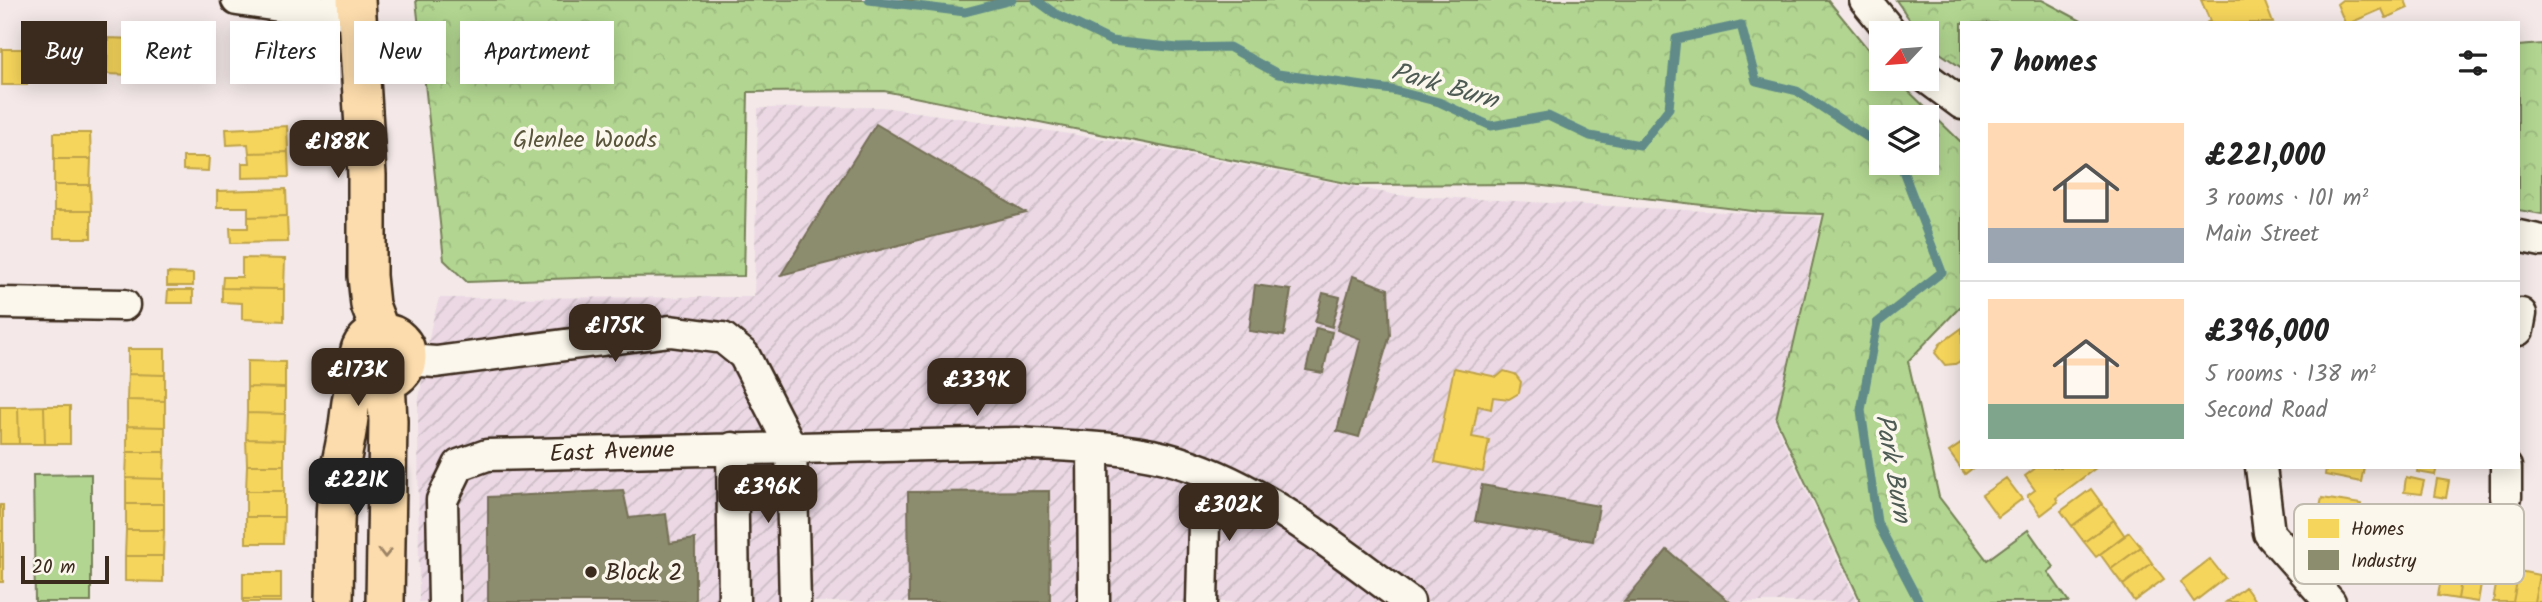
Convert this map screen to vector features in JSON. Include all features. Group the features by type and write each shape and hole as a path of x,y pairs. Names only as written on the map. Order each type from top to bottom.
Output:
{"main road":[{"path":"357,7 367,175 367,276 370,305 381,334 367,340 359,354 385,370"},
{"path":"384,602 387,435 385,370"},
{"path":"334,602 338,477 348,427 350,400 356,378 385,370"}],"street":[{"path":"237,0 309,10 357,7"},
{"path":"1865,0 1882,21"},
{"path":"1939,87 1960,103"},
{"path":"2520,236 2542,241"},
{"path":"0,303 124,304"},
{"path":"385,370 670,331 723,338 744,355 791,447 795,602"},
{"name":"East Avenue","path":"444,602 442,500 459,465 487,455 1016,443 1093,448 1165,458 1219,478 1279,508 1409,602"},
{"path":"732,448 734,602"},
{"path":"1093,448 1094,602"},
{"path":"2261,469 2269,533 2294,561"},
{"path":"2505,497 2506,469"},
{"path":"1202,602 1204,523 1219,478"},
{"path":"2314,584 2330,602"}],"shaded area":[{"path":"883,107 1111,140 1397,195 1821,217 1775,423 1857,602 419,602 418,404 431,327 439,298 754,297 758,108"}],"green space":[{"name":"Glenlee Woods","path":"416,0 1828,0 1869,50 1869,91 1908,91 1923,105 1869,105 1869,175 1939,175 1939,121 1960,141 1960,307 1908,361 1939,497 1987,560 2028,530 2054,567 2048,572 2069,602 1861,602 1776,419 1824,214 1761,212 1527,184 1356,185 884,91 748,92 744,276 467,282 444,260 425,84 446,84 446,21 418,21"},
{"path":"1896,0 2042,0 2081,21 1960,21 1960,67 1939,52 1939,21 1911,21"},
{"path":"2542,44 2542,214 2520,210 2520,46"},
{"path":"91,474 91,602 35,602 33,475"}],"building: Homes":[{"path":"2201,0 2264,0 2272,21 2210,21"},
{"path":"2342,0 2405,0 2408,8 2386,18 2382,9 2355,21 2344,21 2337,4"},
{"path":"108,38 121,38 121,75 107,74"},
{"path":"2,49 21,49 21,84 27,85 2,85"},
{"path":"287,126 288,152 249,153 248,144 227,145 226,129"},
{"path":"54,133 90,133 91,159 54,159"},
{"path":"288,152 289,177 242,178 242,163 250,163 249,153"},
{"path":"183,157 209,157 208,171 183,170"},
{"path":"54,159 91,159 90,185 54,185"},
{"path":"54,185 90,185 91,211 54,211"},
{"path":"286,189 287,216 248,217 248,207 217,207 217,191"},
{"path":"54,211 91,211 91,238 54,238"},
{"path":"287,216 288,242 231,243 230,228 248,228 248,217"},
{"path":"242,258 285,259 284,289 222,288 223,277 242,277"},
{"path":"167,273 193,274 193,286 167,286"},
{"path":"222,288 284,289 284,321 242,319 242,303 222,302"},
{"path":"168,290 193,290 193,303 167,303"},
{"path":"1960,329 1960,361 1945,365 1935,353 1940,344"},
{"path":"128,349 165,349 165,375 128,374"},
{"path":"247,361 285,362 285,388 247,387"},
{"path":"1454,368 1497,377 1504,371 1515,374 1521,382 1519,393 1509,399 1493,397 1491,409 1478,406 1472,437 1489,440 1483,472 1435,462"},
{"path":"128,374 165,375 165,401 127,400"},
{"path":"247,387 285,388 285,414 247,413"},
{"path":"127,400 165,401 165,427 127,426"},
{"path":"44,406 45,444 19,444 18,407"},
{"path":"44,406 70,406 70,444 45,444"},
{"path":"0,407 18,407 19,444 0,444"},
{"path":"247,413 285,414 284,440 246,439"},
{"path":"127,426 165,427 165,452 127,452"},
{"path":"246,439 284,440 284,465 247,465"},
{"path":"1960,444 1960,467 1949,452"},
{"path":"127,452 165,452 164,479 126,478"},
{"path":"247,465 284,465 284,491 246,491"},
{"path":"2034,469 2094,469 2056,498 2058,502 2041,515 2027,496 2035,490 2025,476"},
{"path":"2326,469 2364,469 2361,482 2325,475"},
{"path":"2418,469 2436,469 2435,475 2417,472"},
{"path":"2406,477 2424,481 2421,494 2404,492"},
{"path":"126,478 164,479 164,504 126,504"},
{"path":"2006,478 2022,499 1998,517 1982,495"},
{"path":"2437,479 2449,481 2446,498 2434,496"},
{"path":"2091,489 2102,504 2072,526 2061,511"},
{"path":"246,491 284,491 284,517 246,517"},
{"path":"2322,498 2361,504 2321,504"},
{"path":"126,504 164,504 164,530 126,530"},
{"path":"2102,504 2114,520 2084,542 2072,526"},
{"path":"0,505 3,505 3,531 0,531"},
{"path":"246,517 284,517 283,543 246,543"},
{"path":"2114,520 2125,536 2096,557 2084,542"},
{"path":"126,530 164,530 163,556 125,556"},
{"path":"0,531 3,531 3,557 0,557"},
{"path":"2129,532 2141,547 2111,569 2100,554"},
{"path":"2141,547 2152,563 2123,585 2111,569"},
{"path":"125,556 163,556 163,582 125,581"},
{"path":"0,557 3,557 3,582 0,582"},
{"path":"2210,559 2225,578 2194,602 2180,582"},
{"path":"2152,563 2164,579 2134,601 2123,585"},
{"path":"2524,572 2539,575 2534,602 2513,602 2516,584 2524,584"},
{"path":"243,573 281,573 281,599 243,599"},
{"path":"2539,575 2542,575 2542,602 2534,602"},
{"path":"2440,584 2461,584 2458,599 2438,596"},
{"path":"2460,584 2481,584 2478,602 2458,599"},
{"path":"2496,584 2516,584 2513,602 2493,602"},
{"path":"2245,587 2256,602 2226,602"},
{"path":"243,599 281,599 281,602 243,602"}],"building: Industry":[{"path":"876,124 1026,213 781,275"},
{"path":"1353,276 1388,289 1390,335 1359,437 1337,431 1361,339 1337,330"},
{"path":"1255,285 1291,290 1284,336 1249,331"},
{"path":"1323,293 1340,297 1332,327 1315,322"},
{"path":"1316,328 1332,332 1323,373 1306,370"},
{"path":"1482,485 1599,506 1593,541 1475,521"},
{"name":"Block 2","path":"623,490 629,518 666,514 670,543 695,539 695,602 488,602 488,497"},
{"path":"1049,491 1050,602 909,602 908,492"},
{"path":"1667,550 1730,602 1624,602"}],"waterway":[{"name":"Park Burn","path":"869,0 965,12 1012,0"},
{"name":"Park Burn","path":"1036,0 1054,13 1111,41 1178,48 1229,47 1278,74 1392,90 1439,102 1491,126 1548,116 1590,136 1640,145 1669,108 1676,39 1741,25 1756,81 1797,91 1869,138"},
{"name":"Park Burn","path":"1905,175 1942,272 1877,323 1861,410 1877,522 1919,602"}],"place":[{"name":"Block 2","path":"591,572"}]}
